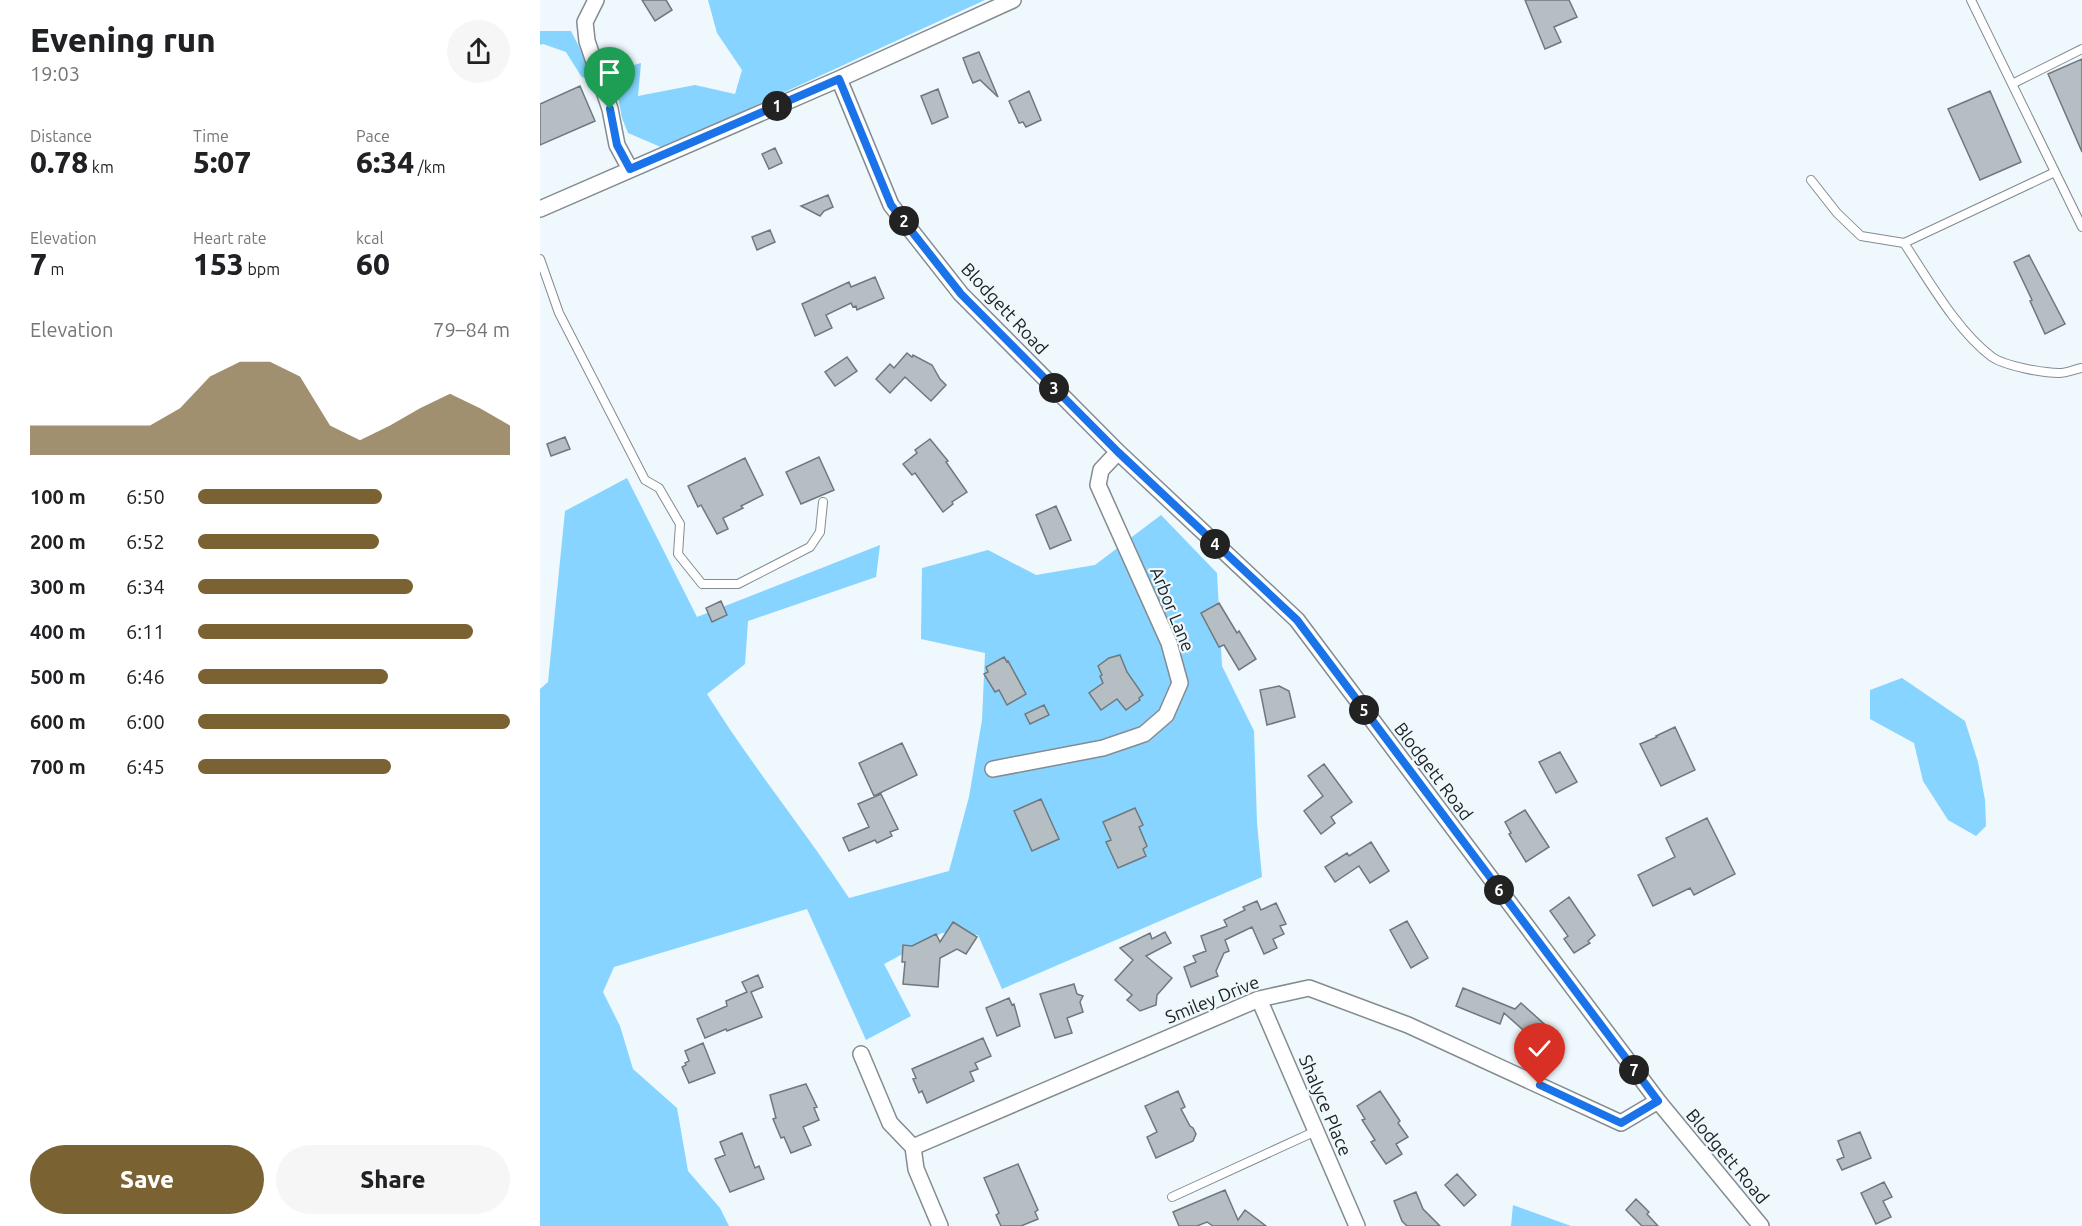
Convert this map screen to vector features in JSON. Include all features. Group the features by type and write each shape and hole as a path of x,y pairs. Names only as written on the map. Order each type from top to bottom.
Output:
{"street":[{"path":"596,0 585,22 587,41 610,109 617,145 630,169"},
{"path":"540,209 839,79 1013,0"},
{"name":"Blodgett Road","path":"839,79 891,205 961,294 1118,452 1297,620 1658,1101 1761,1226"},
{"name":"Arbor Lane","path":"993,769 1103,748 1144,734 1166,715 1180,683 1169,642 1098,485 1101,470 1118,452"},
{"name":"Smiley Drive","path":"913,1147 1259,999 1309,988 1408,1025 1621,1123 1658,1101"},
{"name":"Shalyce Place","path":"1259,999 1357,1226"},
{"path":"861,1054 890,1123 913,1147 916,1169 940,1226"}],"lane":[{"path":"1971,0 2082,227"},
{"path":"2012,84 2082,49"},
{"path":"1811,180 1837,213 1861,236 1905,243 2055,172"},
{"path":"1905,243 1937,294 1972,338 1994,358 2031,370 2061,373 2082,368"},
{"path":"540,259 559,313 645,480 659,488 680,524 678,554 702,584 738,584 810,547 820,532 823,502"},
{"path":"1172,1197 1316,1131"}],"shaded area":[{"path":"708,0 985,0 663,148 628,133 622,118 613,71 641,63 638,96 695,85 735,94 742,70 717,33"},
{"path":"540,31 571,31 591,70 592,83 581,76 566,52 540,45"},
{"path":"627,478 697,617 880,545 876,577 748,621 745,664 707,694 741,746 849,898 949,871 969,797 982,720 985,653 921,639 922,568 988,550 1036,575 1095,565 1161,515 1217,573 1222,666 1254,731 1257,823 1262,877 1002,989 978,935 942,933 884,964 911,1016 866,1040 807,909 614,967 603,992 620,1026 633,1069 677,1108 688,1171 720,1208 729,1226 540,1226 540,689 548,682 565,511"},
{"path":"1902,678 1965,721 1978,762 1985,800 1986,826 1976,836 1948,820 1923,781 1914,743 1870,719 1870,690"},
{"path":"1513,1205 1571,1226 1511,1226"}],"building":[{"path":"642,0 666,0 672,10 655,21"},
{"path":"1525,0 1569,0 1577,17 1554,27 1561,42 1545,49"},
{"path":"979,52 998,97 980,80 973,83 969,74 963,58"},
{"path":"2082,59 2082,152 2048,74"},
{"path":"580,86 595,121 540,145 540,104"},
{"path":"938,89 948,117 932,124 921,96"},
{"path":"1029,91 1041,120 1026,127 1023,122 1019,123 1009,101"},
{"path":"1990,91 2021,162 1980,180 1948,109"},
{"path":"775,148 782,163 769,169 762,154"},
{"path":"828,195 833,207 824,211 820,216 801,206"},
{"path":"770,230 775,242 757,250 752,237"},
{"path":"2029,255 2065,324 2045,334 2014,262"},
{"path":"875,277 884,298 857,310 856,306 853,307 851,303 826,315 832,328 815,336 802,304 849,282 851,287"},
{"path":"907,353 932,365 946,385 931,401 905,377 890,393 876,379 890,364 894,368"},
{"path":"847,357 857,371 835,386 825,372"},
{"path":"565,437 570,449 551,456 547,444"},
{"path":"930,439 948,461 946,462 967,492 952,502 953,504 943,512 915,473 912,475 903,464 917,453 915,450"},
{"path":"819,457 834,490 801,504 786,472"},
{"path":"745,458 763,495 723,518 728,529 717,534 701,505 698,507 688,486"},
{"path":"1056,506 1071,540 1050,549 1036,515"},
{"path":"721,601 727,615 712,622 706,608"},
{"path":"1219,603 1256,659 1239,670 1224,645 1219,647 1201,613"},
{"path":"1120,655 1127,672 1143,695 1126,710 1117,699 1101,710 1089,693 1103,683 1098,666 1109,658"},
{"path":"1004,657 1026,694 1007,705 999,690 995,692 984,674 988,672 986,667"},
{"path":"1279,686 1289,691 1295,717 1267,725 1260,690"},
{"path":"1044,705 1049,715 1030,724 1025,714"},
{"path":"1675,727 1695,770 1661,786 1640,744"},
{"path":"902,743 917,775 874,796 859,763"},
{"path":"1560,752 1577,782 1556,793 1539,762"},
{"path":"1324,764 1352,802 1331,817 1335,823 1321,834 1304,811 1323,796 1308,776"},
{"path":"881,794 898,829 890,832 892,836 877,843 875,840 849,851 843,838 869,827 858,804"},
{"path":"1041,799 1059,839 1032,851 1014,811"},
{"path":"1135,808 1143,825 1139,827 1147,846 1143,849 1146,856 1118,868 1106,842 1111,840 1103,822"},
{"path":"1525,810 1549,847 1526,862 1509,834 1511,833 1505,822"},
{"path":"1707,818 1735,874 1694,895 1690,888 1653,906 1638,875 1675,857 1666,838"},
{"path":"1371,842 1389,871 1370,883 1359,866 1335,882 1325,867"},
{"path":"1569,897 1595,935 1588,941 1590,943 1574,953 1564,939 1568,936 1550,911"},
{"path":"1257,901 1261,910 1276,903 1286,924 1280,926 1284,934 1273,939 1277,948 1264,954 1252,927 1225,940 1229,951 1224,953 1216,971 1218,976 1191,987 1184,967 1196,962 1193,956 1206,951 1201,936 1227,926 1224,920 1245,910 1243,907"},
{"path":"1407,921 1428,958 1411,968 1390,930"},
{"path":"953,922 977,937 966,954 957,949 940,958 938,987 903,984 905,962 902,962 903,945 912,946 936,934 940,942"},
{"path":"1165,932 1171,943 1146,956 1172,978 1157,995 1156,1005 1140,1011 1127,1000 1132,995 1115,980 1133,960 1120,948 1150,933 1152,939"},
{"path":"758,975 763,987 751,992 762,1017 705,1038 697,1019 727,1006 726,1001 747,992 742,982"},
{"path":"1074,984 1077,994 1083,996 1080,1002 1083,1012 1067,1018 1072,1033 1055,1038 1040,994"},
{"path":"1463,988 1515,1009 1521,1003 1552,1031 1536,1048 1527,1039 1530,1036 1504,1013 1500,1024 1456,1006"},
{"path":"1009,998 1012,1005 1014,1004 1020,1026 997,1036 986,1008"},
{"path":"983,1038 991,1056 975,1063 978,1069 970,1072 974,1081 927,1103 922,1091 919,1093 913,1079 916,1078 912,1069"},
{"path":"703,1043 715,1073 689,1083 682,1067 689,1061 685,1051"},
{"path":"806,1084 817,1107 814,1108 819,1120 803,1127 811,1145 791,1153 784,1137 781,1138 773,1119 776,1118 770,1095"},
{"path":"1178,1091 1185,1107 1181,1109 1196,1134 1193,1141 1156,1158 1147,1137 1157,1132 1145,1106"},
{"path":"1380,1091 1408,1137 1396,1144 1402,1154 1386,1164 1371,1142 1375,1140 1362,1120 1365,1119 1357,1106"},
{"path":"1860,1132 1871,1158 1842,1170 1837,1160 1844,1157 1838,1141"},
{"path":"742,1133 755,1168 759,1166 764,1179 730,1192 715,1159 725,1155 720,1142"},
{"path":"1018,1164 1038,1210 1035,1212 1038,1219 1021,1226 1001,1226 996,1215 999,1213 984,1178"},
{"path":"1457,1174 1476,1195 1464,1206 1445,1185"},
{"path":"1884,1182 1892,1197 1883,1201 1891,1217 1876,1224 1861,1193"},
{"path":"1225,1190 1238,1220 1245,1210 1266,1226 1213,1226 1207,1222 1197,1226 1179,1226 1173,1212"},
{"path":"1416,1192 1423,1209 1440,1226 1407,1226 1402,1221 1394,1201"},
{"path":"1636,1199 1649,1212 1647,1214 1658,1226 1642,1226 1626,1210"}],"route":[{"path":"610,109 617,145 630,169 839,79 891,205 961,294 1118,452 1297,620 1658,1101 1621,1123 1540,1085"}]}
